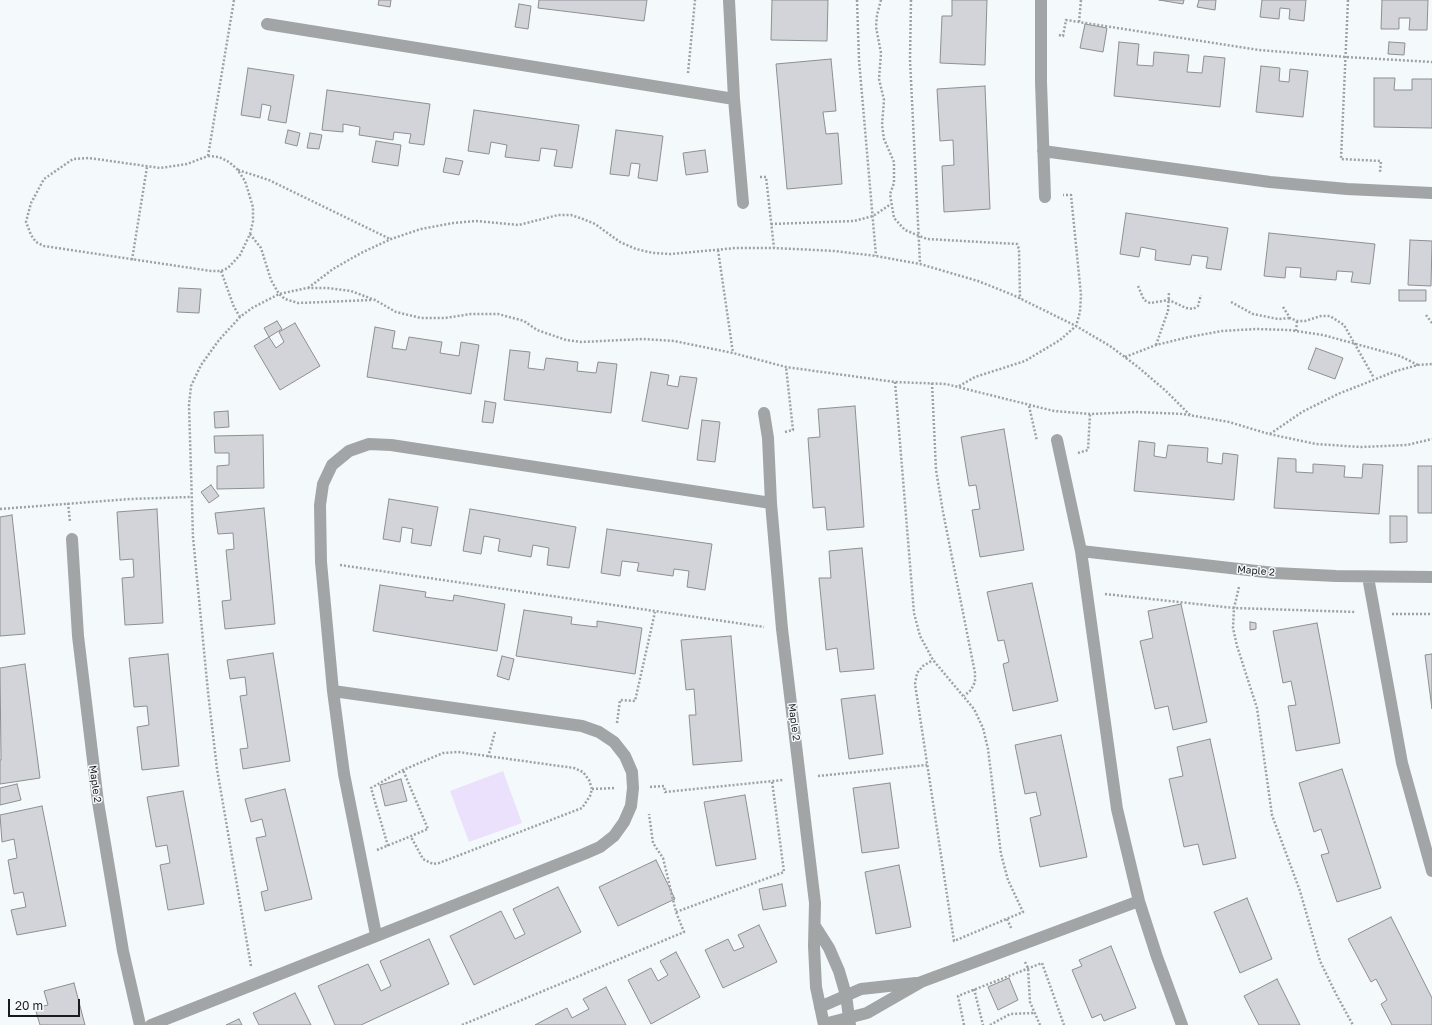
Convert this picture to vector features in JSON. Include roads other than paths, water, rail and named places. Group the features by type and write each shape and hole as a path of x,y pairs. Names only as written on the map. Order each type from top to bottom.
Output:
{"street":[{"path":"729,0 734,99 743,204"},
{"path":"1041,0 1040,32 1045,197"},
{"path":"267,24 734,99"},
{"path":"1043,151 1270,182 1379,191 1432,193"},
{"name":"Maple 2","path":"764,413 768,438 770,503 782,629 816,903 814,967 824,1024"},
{"path":"1057,440 1081,551 1117,809 1139,901 1157,957 1182,1025"},
{"path":"376,935 344,774 333,691 321,562 320,505 322,484 332,465 349,451 369,444 391,445 770,503"},
{"name":"Maple 2","path":"72,539 79,644 98,802 123,951 140,1025"},
{"name":"Maple 2","path":"1081,551 1242,570 1368,577 1432,578"},
{"path":"1368,577 1402,763 1432,871"},
{"path":"151,1025 600,846 614,836 624,822 631,806 634,788 632,772 625,756 614,742 599,732 582,726 333,691"},
{"path":"824,1024 850,1022 877,1009 921,982 1139,901"},
{"path":"815,926 831,953 846,995 850,1022"},
{"path":"820,1007 846,995 870,988 921,982"}]}
